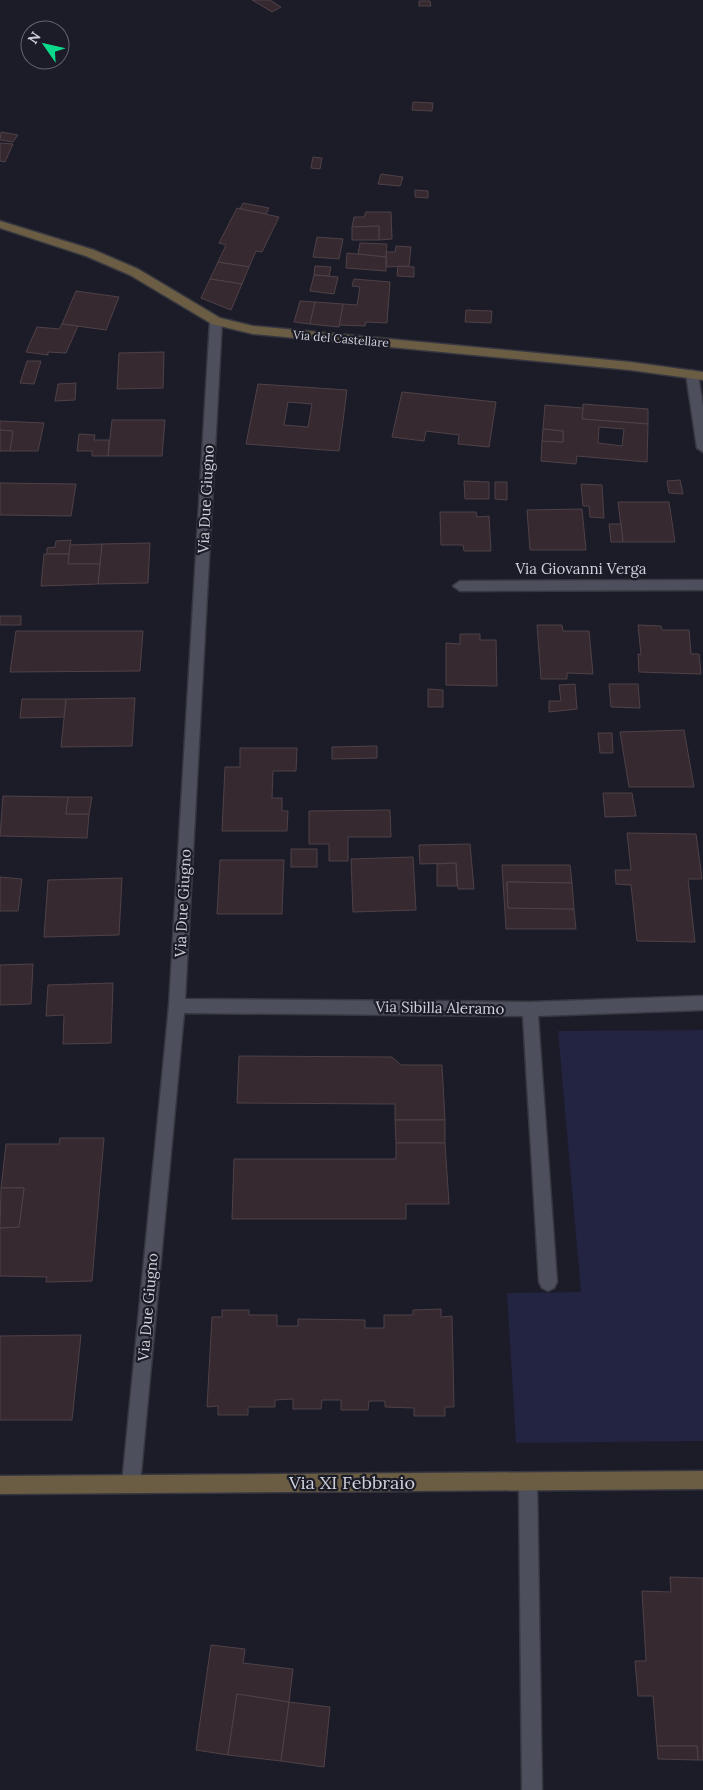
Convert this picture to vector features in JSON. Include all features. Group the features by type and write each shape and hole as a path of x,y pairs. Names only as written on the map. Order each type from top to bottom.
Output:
{"street":[{"name":"Via del Castellare","path":"0,224 90,252 134,272 216,321 253,330 698,375"},
{"name":"Via Due Giugno","path":"131,1484 177,1006 216,321"},
{"path":"698,375 703,448"},
{"name":"Via Giovanni Verga","path":"460,586 703,585"},
{"name":"Via Sibilla Aleramo","path":"177,1006 530,1009 703,1003"},
{"path":"530,1009 548,1282"},
{"name":"Via XI Febbraio","path":"0,1485 528,1483 703,1480"},
{"path":"528,1483 532,1790"}],"shaded area":[{"path":"703,1030 703,1441 516,1443 507,1293 581,1292 558,1031"}],"building":[{"path":"252,0 270,0 281,7 272,12"},
{"path":"419,1 430,1 431,6 419,6"},
{"path":"413,102 433,103 432,111 412,110"},
{"path":"1,132 18,135 13,142 0,140"},
{"path":"0,143 13,144 5,162 0,161"},
{"path":"313,157 322,158 320,169 311,168"},
{"path":"381,174 403,177 400,186 378,184"},
{"path":"415,190 428,191 428,198 415,197"},
{"path":"243,203 269,208 266,214 240,209"},
{"path":"237,208 279,217 262,252 256,251 249,267 218,262 226,245 219,243"},
{"path":"366,212 391,212 392,239 379,240 379,226 352,227 354,217 364,217"},
{"path":"379,226 379,240 352,240 352,227"},
{"path":"317,237 343,239 339,259 313,257"},
{"path":"360,243 387,244 386,257 358,254"},
{"path":"396,246 411,247 409,266 387,267 386,252 395,252"},
{"path":"347,253 386,257 386,271 346,268"},
{"path":"218,262 249,267 242,284 210,279"},
{"path":"315,266 331,267 329,276 314,275"},
{"path":"398,266 414,267 414,277 397,276"},
{"path":"314,275 338,277 334,294 310,291"},
{"path":"210,279 242,284 231,310 201,298"},
{"path":"354,279 390,282 387,323 366,322 365,326 339,325 343,304 357,305 360,287 352,286"},
{"path":"76,291 119,297 106,330 62,324"},
{"path":"300,301 315,302 310,324 294,322"},
{"path":"315,302 343,304 339,327 310,324"},
{"path":"466,310 492,311 491,323 465,322"},
{"path":"62,324 78,326 66,353 48,352 48,355 26,352 37,327 59,329"},
{"path":"164,352 163,388 117,389 119,353"},
{"path":"27,361 41,361 34,384 20,383"},
{"path":"76,383 75,400 55,401 58,384"},
{"path":"258,384 347,390 339,451 246,444","holes":["288,402 312,404 308,427 284,425"]},
{"path":"402,392 496,402 489,447 458,444 459,435 426,431 424,441 392,437"},
{"path":"583,404 648,409 648,424 582,419"},
{"path":"545,405 583,408 582,419 648,424 647,462 577,456 576,464 541,461 542,441 563,442 563,431 543,429","holes":["599,427 624,429 622,446 598,443"]},
{"path":"112,420 165,420 162,456 108,456"},
{"path":"0,421 44,423 38,451 10,451 13,431 0,430"},
{"path":"543,429 563,431 563,442 542,441"},
{"path":"0,430 13,431 10,451 0,451"},
{"path":"79,434 95,435 94,440 109,440 108,456 92,456 92,451 77,451"},
{"path":"680,480 683,494 669,493 667,481"},
{"path":"464,481 489,482 489,499 465,499"},
{"path":"495,482 507,482 507,500 495,499"},
{"path":"0,483 76,484 71,516 0,515"},
{"path":"581,484 602,485 604,518 590,517 589,506 583,506"},
{"path":"618,502 669,502 675,542 623,542"},
{"path":"582,509 586,550 530,550 527,510"},
{"path":"440,512 476,512 477,517 489,516 491,551 464,551 463,545 441,545"},
{"path":"609,524 621,524 623,542 611,542"},
{"path":"71,540 69,554 47,554 47,548 55,547 56,541"},
{"path":"150,543 148,583 98,584 102,544"},
{"path":"102,544 100,564 68,564 70,545"},
{"path":"44,554 69,554 68,564 100,564 98,584 41,586"},
{"path":"0,616 21,616 21,625 0,625"},
{"path":"537,625 562,625 563,631 589,631 593,674 567,673 567,679 541,679"},
{"path":"638,625 661,626 662,630 689,630 691,654 699,654 701,674 639,672 638,654 641,655"},
{"path":"16,631 143,631 140,671 10,672"},
{"path":"460,634 480,634 480,640 496,640 497,686 446,685 446,643 460,644"},
{"path":"575,684 577,709 549,712 549,701 561,701 559,685"},
{"path":"609,684 638,684 640,708 611,707"},
{"path":"428,689 443,690 443,707 428,707"},
{"path":"135,698 132,746 61,747 66,699"},
{"path":"22,699 66,699 64,717 20,718"},
{"path":"684,730 694,787 629,787 620,732"},
{"path":"598,733 612,733 613,753 600,753"},
{"path":"377,746 377,758 332,759 332,747"},
{"path":"240,748 297,748 296,771 273,771 272,798 282,798 282,811 288,811 287,831 222,831 225,767 240,767"},
{"path":"603,793 632,793 636,816 605,817"},
{"path":"3,796 68,797 66,814 89,814 87,838 0,836"},
{"path":"68,797 92,797 89,814 66,814"},
{"path":"390,810 391,837 348,837 348,861 329,861 329,844 309,844 309,811"},
{"path":"627,833 696,834 702,879 688,879 695,942 637,941 631,885 616,884 615,870 631,870"},
{"path":"470,844 474,889 458,889 456,863 420,864 419,845"},
{"path":"291,849 317,849 317,867 291,867"},
{"path":"413,857 416,910 353,912 351,859"},
{"path":"220,860 284,860 282,914 217,914"},
{"path":"456,863 457,886 437,886 437,864"},
{"path":"502,865 570,865 572,883 507,882 508,908 574,909 576,929 506,929"},
{"path":"0,877 22,879 18,911 0,911"},
{"path":"122,878 119,935 44,937 48,880"},
{"path":"507,882 572,883 574,909 508,908"},
{"path":"33,964 31,1004 0,1005 0,965"},
{"path":"113,983 111,1043 63,1044 64,1015 46,1016 48,985"},
{"path":"239,1056 392,1057 401,1065 442,1065 445,1120 395,1120 395,1104 237,1103"},
{"path":"395,1120 445,1120 445,1143 396,1143"},
{"path":"60,1138 104,1138 92,1281 46,1282 47,1277 0,1276 0,1228 19,1227 24,1188 1,1188 6,1144 59,1144"},
{"path":"396,1143 445,1143 449,1204 406,1204 406,1219 232,1219 234,1159 396,1159"},
{"path":"1,1188 24,1188 19,1227 0,1228"},
{"path":"441,1309 441,1317 452,1316 454,1407 445,1407 445,1416 414,1416 414,1408 385,1407 385,1401 369,1401 368,1410 341,1410 341,1400 322,1400 321,1409 293,1409 293,1399 275,1400 275,1407 248,1407 248,1415 218,1415 218,1406 207,1407 212,1317 222,1317 222,1310 249,1310 249,1315 277,1315 277,1326 298,1326 298,1319 365,1320 365,1328 384,1328 384,1315 413,1315 413,1310"},
{"path":"81,1335 72,1420 0,1420 0,1336"},
{"path":"670,1577 703,1578 703,1760 698,1760 697,1746 657,1746 653,1696 638,1696 635,1661 646,1661 642,1591 671,1592"},
{"path":"211,1645 245,1649 243,1663 293,1669 289,1702 237,1694 228,1755 196,1750"},
{"path":"237,1694 289,1702 281,1761 228,1755"},
{"path":"289,1702 330,1707 324,1767 281,1761"},
{"path":"657,1746 697,1746 698,1760 658,1759"}]}
